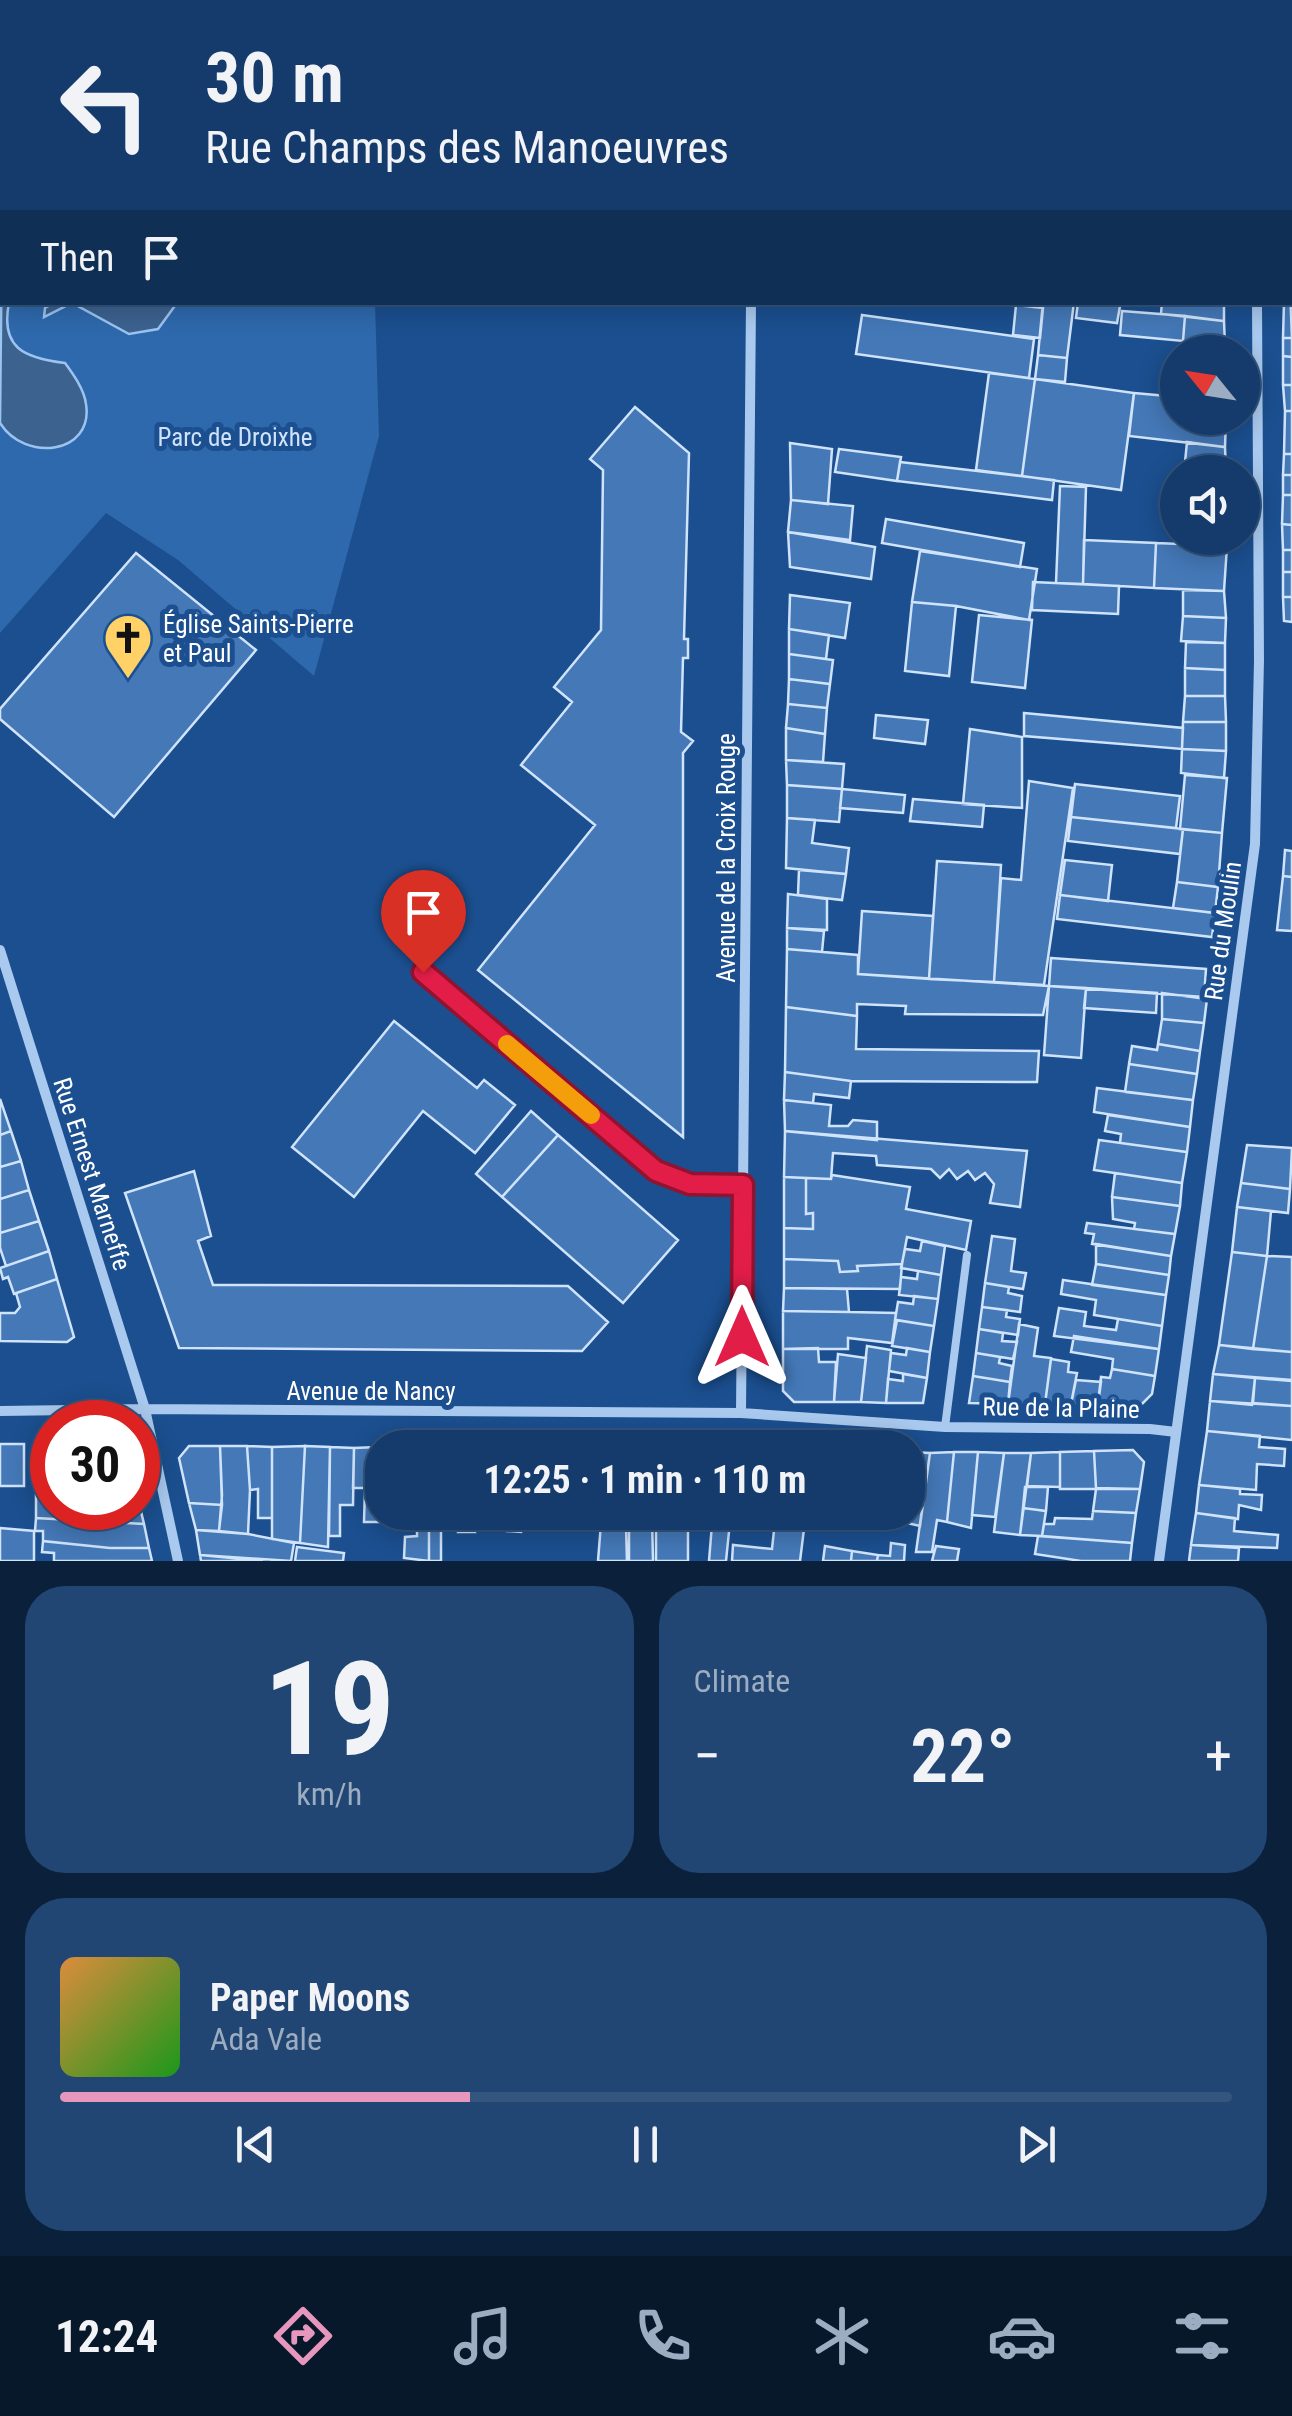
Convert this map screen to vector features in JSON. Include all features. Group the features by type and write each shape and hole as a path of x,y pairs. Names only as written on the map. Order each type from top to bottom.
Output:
{"street":[{"name":"Avenue de la Croix Rouge","path":"741,1413 750,305"},
{"name":"Rue du Moulin","path":"1159,1561 1255,844 1258,305"},
{"name":"Rue Ernest Marneffe","path":"0,950 143,1400"},
{"path":"423,972 656,1171 690,1184 743,1185"},
{"name":"Avenue de Nancy","path":"160,1409 741,1413"},
{"name":"Avenue de Nancy","path":"0,1412 30,1411"},
{"name":"Rue de la Plaine","path":"741,1413 945,1427 1176,1432"},
{"name":"Rue Ernest Marneffe","path":"160,1476 178,1561"}],"lane":[{"name":"Rue de la Plaine","path":"945,1427 968,1255"}],"green space":[{"name":"Parc de Droixhe","path":"0,305 375,305 379,436 314,676 178,560 106,513 0,633"}],"shaded area":[{"path":"1,305 9,305 8,331 12,340 27,354 65,363 85,398 86,421 69,443 40,448 11,436 0,423"},
{"path":"50,305 68,305 44,317 45,308"},
{"path":"76,305 176,305 158,329 129,334"}],"building":[{"path":"1016,305 1043,308 1040,338 1013,335"},
{"path":"1043,305 1074,305 1067,358 1038,355"},
{"path":"1078,305 1120,306 1117,323 1076,318"},
{"path":"1162,305 1224,305 1224,321 1161,314"},
{"path":"1284,305 1291,305 1292,338 1283,338"},
{"path":"1122,311 1185,316 1183,335 1160,335 1160,339 1120,335"},
{"path":"862,315 1034,339 1029,378 856,354"},
{"path":"1185,316 1224,321 1225,335 1183,335"},
{"path":"1283,338 1292,338 1292,357 1283,356"},
{"path":"1038,355 1067,358 1065,382 1035,379"},
{"path":"1283,356 1292,357 1292,385 1283,385"},
{"path":"989,373 1035,379 1022,476 976,470"},
{"path":"1035,379 1134,393 1121,490 1022,476"},
{"path":"1283,385 1292,385 1292,411 1285,411"},
{"path":"1134,393 1160,395 1160,435 1225,435 1225,447 1129,436"},
{"path":"635,407 689,453 684,639 688,639 688,658 683,658 681,732 693,741 683,753 683,1137 478,970 595,825 521,765 572,702 554,687 601,630 603,470 590,459"},
{"path":"1285,411 1292,411 1292,454 1284,454"},
{"path":"1187,442 1225,447 1225,455 1186,455"},
{"path":"790,443 832,449 828,504 791,500"},
{"path":"839,449 901,457 897,481 835,472"},
{"path":"1284,454 1292,454 1292,475 1283,475"},
{"path":"900,462 1054,480 1052,500 897,481"},
{"path":"1283,475 1292,475 1292,495 1283,495"},
{"path":"1060,486 1086,487 1083,584 1056,583"},
{"path":"1283,495 1292,495 1292,525 1282,524"},
{"path":"791,500 853,506 850,540 788,532"},
{"path":"886,519 1024,543 1020,567 882,543"},
{"path":"1282,524 1292,525 1292,550 1283,550"},
{"path":"788,532 875,547 871,579 790,567"},
{"path":"1084,540 1156,543 1154,588 1083,584"},
{"path":"1156,543 1160,543 1160,555 1226,555 1224,591 1154,588"},
{"path":"1283,550 1292,550 1292,572 1283,572"},
{"path":"920,551 1037,569 1029,620 912,602"},
{"name":"Église Saints-Pierre et Paul","path":"136,553 256,650 114,817 0,719 0,709"},
{"path":"1283,572 1292,572 1292,597 1283,597"},
{"path":"1033,582 1119,586 1118,614 1032,610"},
{"path":"1183,590 1224,591 1226,618 1183,616"},
{"path":"790,595 850,603 845,638 789,629"},
{"path":"1283,597 1292,597 1292,622 1284,621"},
{"path":"912,602 956,606 949,676 905,671"},
{"path":"979,615 1032,620 1025,688 972,682"},
{"path":"1183,616 1226,618 1225,643 1181,641"},
{"path":"789,629 829,635 826,659 789,654"},
{"path":"1186,642 1225,643 1225,670 1185,668"},
{"path":"789,654 833,660 830,684 789,679"},
{"path":"1185,668 1225,670 1225,696 1185,696"},
{"path":"789,679 830,684 827,708 788,704"},
{"path":"1185,696 1225,696 1226,722 1183,722"},
{"path":"788,704 827,708 825,734 786,728"},
{"path":"1024,713 1183,728 1182,749 1024,736"},
{"path":"876,715 928,720 925,744 874,738"},
{"path":"1183,722 1226,722 1226,751 1182,749"},
{"path":"786,728 825,734 823,762 786,760"},
{"path":"970,729 1022,737 1022,808 963,804"},
{"path":"1182,749 1226,751 1224,778 1181,773"},
{"path":"786,760 844,764 842,789 787,785"},
{"path":"1185,775 1227,778 1222,833 1180,829"},
{"path":"1029,781 1073,788 1044,985 994,982 1001,878 1021,880"},
{"path":"1075,784 1180,796 1176,828 1071,817"},
{"path":"787,785 842,789 839,822 787,818"},
{"path":"842,789 905,795 903,813 840,808"},
{"path":"913,799 984,805 982,827 910,821"},
{"path":"1071,817 1183,829 1180,854 1068,841"},
{"path":"787,818 815,820 812,843 849,848 846,874 786,868"},
{"path":"1183,829 1222,833 1218,887 1177,882"},
{"path":"1285,850 1292,851 1292,877 1283,876"},
{"path":"1065,860 1112,865 1108,901 1060,895"},
{"path":"937,861 1001,865 994,982 929,979"},
{"path":"799,870 846,874 842,900 798,895"},
{"path":"1283,876 1292,877 1292,931 1277,930"},
{"path":"1177,882 1218,887 1215,913 1173,908"},
{"path":"788,894 827,899 827,930 787,928"},
{"path":"1060,895 1215,913 1212,937 1057,919"},
{"path":"862,911 933,916 929,979 858,974"},
{"path":"787,928 824,931 822,952 787,949"},
{"path":"787,949 858,955 858,974 1049,986 1043,1015 905,1014 906,1006 857,1004 857,1016 786,1007"},
{"path":"1051,958 1206,969 1204,997 1049,986"},
{"path":"1049,986 1086,988 1081,1058 1044,1055"},
{"path":"1086,988 1157,993 1156,1013 1084,1008"},
{"path":"1162,993 1207,999 1204,1023 1162,1019"},
{"path":"786,1007 857,1016 856,1049 1039,1051 1037,1082 851,1081 785,1072"},
{"path":"1162,1019 1204,1023 1200,1051 1158,1044"},
{"path":"394,1021 477,1088 484,1080 515,1105 475,1153 423,1111 354,1197 292,1147"},
{"path":"1158,1044 1200,1051 1197,1074 1129,1064 1132,1046 1157,1050"},
{"path":"1129,1064 1197,1074 1193,1100 1125,1092"},
{"path":"785,1072 851,1081 849,1098 814,1094 813,1103 784,1100"},
{"path":"1097,1088 1193,1100 1190,1127 1094,1112"},
{"path":"0,1099 11,1131 0,1135"},
{"path":"784,1100 831,1105 829,1126 848,1126 853,1120 877,1122 877,1140 785,1131"},
{"path":"531,1111 558,1135 502,1197 476,1174"},
{"path":"1108,1115 1190,1127 1187,1152 1120,1143 1121,1134 1105,1131"},
{"path":"11,1131 21,1161 0,1167 0,1135"},
{"path":"785,1131 1027,1151 1020,1207 990,1203 994,1184 985,1173 975,1180 968,1171 957,1179 949,1169 940,1178 931,1169 877,1165 876,1156 833,1153 831,1179 784,1177"},
{"path":"558,1135 678,1240 623,1303 502,1197"},
{"path":"1099,1140 1187,1152 1182,1183 1094,1170"},
{"path":"1247,1145 1292,1148 1290,1189 1241,1183"},
{"path":"21,1161 29,1190 0,1199 0,1167"},
{"path":"194,1171 211,1236 198,1241 213,1285 568,1286 608,1322 582,1351 179,1348 125,1193"},
{"path":"1115,1173 1182,1183 1180,1206 1112,1197"},
{"path":"832,1175 910,1187 906,1209 971,1221 966,1250 907,1237 902,1264 857,1266 858,1271 840,1272 838,1261 784,1259 784,1228 813,1229 813,1213 806,1214 806,1178 831,1179"},
{"path":"784,1177 806,1178 806,1214 813,1213 813,1229 784,1228"},
{"path":"1241,1183 1290,1189 1288,1213 1237,1207"},
{"path":"29,1190 39,1221 0,1233 0,1199"},
{"path":"1112,1197 1180,1206 1175,1234 1134,1229 1135,1223 1113,1219"},
{"path":"1237,1207 1271,1211 1267,1256 1232,1252"},
{"path":"39,1221 49,1251 6,1266 0,1233"},
{"path":"1087,1223 1175,1234 1171,1256 1092,1244 1094,1234 1085,1233"},
{"path":"992,1236 1015,1239 1011,1271 1026,1273 1023,1289 985,1283"},
{"path":"922,1241 945,1246 941,1275 901,1268 905,1249 920,1251"},
{"path":"1096,1244 1171,1256 1169,1275 1096,1264"},
{"path":"49,1251 57,1279 14,1294 0,1268"},
{"path":"1232,1252 1267,1256 1253,1349 1219,1345"},
{"path":"1267,1256 1292,1257 1292,1352 1253,1349"},
{"path":"784,1259 838,1261 840,1272 858,1271 857,1266 902,1264 900,1289 784,1288"},
{"path":"1096,1264 1169,1275 1166,1295 1092,1285"},
{"path":"918,1271 941,1275 938,1299 899,1295 901,1277 917,1279"},
{"path":"57,1279 74,1337 67,1342 0,1341 0,1313 15,1313 20,1307 16,1293"},
{"path":"1063,1280 1166,1295 1162,1326 1094,1315 1096,1300 1061,1294"},
{"path":"985,1283 1009,1287 1008,1293 1022,1296 1020,1312 982,1307"},
{"path":"784,1288 847,1289 849,1312 783,1311"},
{"path":"914,1296 938,1299 934,1326 895,1320 898,1302 913,1304"},
{"path":"982,1307 1007,1310 1006,1317 1020,1319 1018,1335 979,1329"},
{"path":"1059,1308 1086,1312 1084,1326 1116,1330 1118,1319 1162,1326 1159,1349 1054,1336"},
{"path":"783,1311 896,1313 892,1343 848,1338 848,1349 783,1349"},
{"path":"897,1320 934,1326 930,1352 892,1346"},
{"path":"1019,1324 1038,1328 1034,1356 1051,1358 1045,1404 1008,1404"},
{"path":"979,1329 1003,1333 1002,1341 1017,1342 1013,1359 976,1353"},
{"path":"1074,1336 1159,1349 1155,1376 1112,1369 1113,1359 1071,1352"},
{"path":"1219,1345 1292,1352 1292,1380 1213,1374"},
{"path":"867,1346 891,1350 886,1403 861,1402"},
{"path":"818,1348 819,1362 836,1362 834,1402 794,1402 783,1391 783,1349"},
{"path":"907,1348 930,1352 927,1378 889,1371 891,1353 906,1355"},
{"path":"976,1353 1000,1357 999,1363 1012,1366 1010,1382 973,1376"},
{"path":"838,1354 866,1358 861,1402 834,1402"},
{"path":"1051,1359 1069,1362 1068,1372 1077,1373 1071,1404 1045,1404"},
{"path":"1112,1369 1155,1376 1152,1394 1142,1404 1098,1404 1101,1377 1110,1378"},
{"path":"903,1374 927,1378 923,1403 886,1403 888,1379 903,1381"},
{"path":"1213,1374 1255,1378 1252,1405 1210,1401"},
{"path":"973,1376 1010,1382 1008,1404 969,1403"},
{"path":"1255,1378 1292,1381 1292,1406 1253,1403"},
{"path":"1076,1380 1101,1382 1098,1404 1071,1404"},
{"path":"1210,1401 1292,1406 1292,1440 1207,1431"},
{"path":"1207,1431 1260,1436 1259,1447 1285,1449 1284,1466 1257,1464 1256,1490 1199,1485"},
{"path":"0,1444 24,1444 24,1486 0,1486"},
{"path":"189,1446 220,1446 222,1505 189,1503 179,1458"},
{"path":"220,1446 247,1446 248,1534 219,1531"},
{"path":"247,1446 272,1447 272,1518 258,1518 258,1489 250,1490"},
{"path":"305,1446 300,1543 272,1539 272,1447"},
{"path":"305,1446 330,1447 328,1547 300,1543"},
{"path":"330,1447 354,1448 353,1505 340,1505 340,1536 329,1536"},
{"path":"354,1448 365,1448 365,1488 353,1488"},
{"path":"1133,1450 1144,1462 1140,1489 1096,1488 1094,1451"},
{"path":"1094,1451 1096,1489 1060,1489 1060,1452"},
{"path":"954,1452 978,1452 971,1528 947,1522"},
{"path":"954,1452 947,1522 937,1520 932,1552 916,1552 919,1530 925,1530 930,1453"},
{"path":"978,1452 1004,1453 995,1517 972,1515"},
{"path":"1060,1452 1060,1487 1027,1486 1031,1453"},
{"path":"925,1453 930,1453 925,1490"},
{"path":"1004,1453 1031,1453 1020,1535 994,1532"},
{"path":"1199,1485 1262,1495 1261,1510 1239,1505 1238,1519 1196,1513"},
{"path":"1025,1487 1048,1487 1046,1511 1023,1508"},
{"path":"1096,1489 1140,1489 1136,1513 1093,1511"},
{"path":"189,1503 222,1505 219,1531 196,1530"},
{"path":"1023,1508 1046,1511 1042,1536 1020,1535"},
{"path":"1093,1511 1136,1513 1132,1543 1042,1536 1044,1524 1054,1524 1055,1518 1092,1519"},
{"path":"1196,1513 1235,1518 1234,1531 1278,1535 1277,1548 1191,1545"},
{"path":"0,1528 34,1531 34,1561 0,1561"},
{"path":"145,1530 149,1548 43,1541 43,1531 35,1531"},
{"path":"196,1530 294,1543 291,1561 200,1555"},
{"path":"417,1530 429,1530 429,1561 404,1558 405,1537 417,1536"},
{"path":"429,1530 441,1530 441,1561 429,1561"},
{"path":"600,1530 626,1530 627,1561 598,1561"},
{"path":"629,1530 652,1530 653,1561 629,1561"},
{"path":"656,1530 688,1530 688,1561 656,1561"},
{"path":"712,1530 729,1530 726,1561 709,1561"},
{"path":"774,1530 804,1530 800,1561 732,1561 733,1545 772,1549"},
{"path":"1038,1536 1132,1543 1130,1561 1081,1561 1035,1554"},
{"path":"43,1541 149,1548 152,1561 54,1561 54,1553 42,1552"},
{"path":"891,1543 905,1545 904,1561 877,1561 878,1555 890,1556"},
{"path":"1191,1545 1239,1548 1238,1561 1189,1561"},
{"path":"825,1546 852,1551 851,1561 823,1561"},
{"path":"936,1546 959,1549 957,1561 932,1561"},
{"path":"297,1547 344,1553 343,1561 295,1561"},
{"path":"852,1551 878,1555 877,1561 851,1561"},
{"path":"200,1555 263,1561 201,1561"}],"slow traffic":[{"path":"507,1044 591,1115"}],"place":[{"name":"Église Saints-Pierre et Paul","path":"128,680"}],"route":[{"path":"423,972 656,1171 690,1184 743,1185 742,1337"}]}
